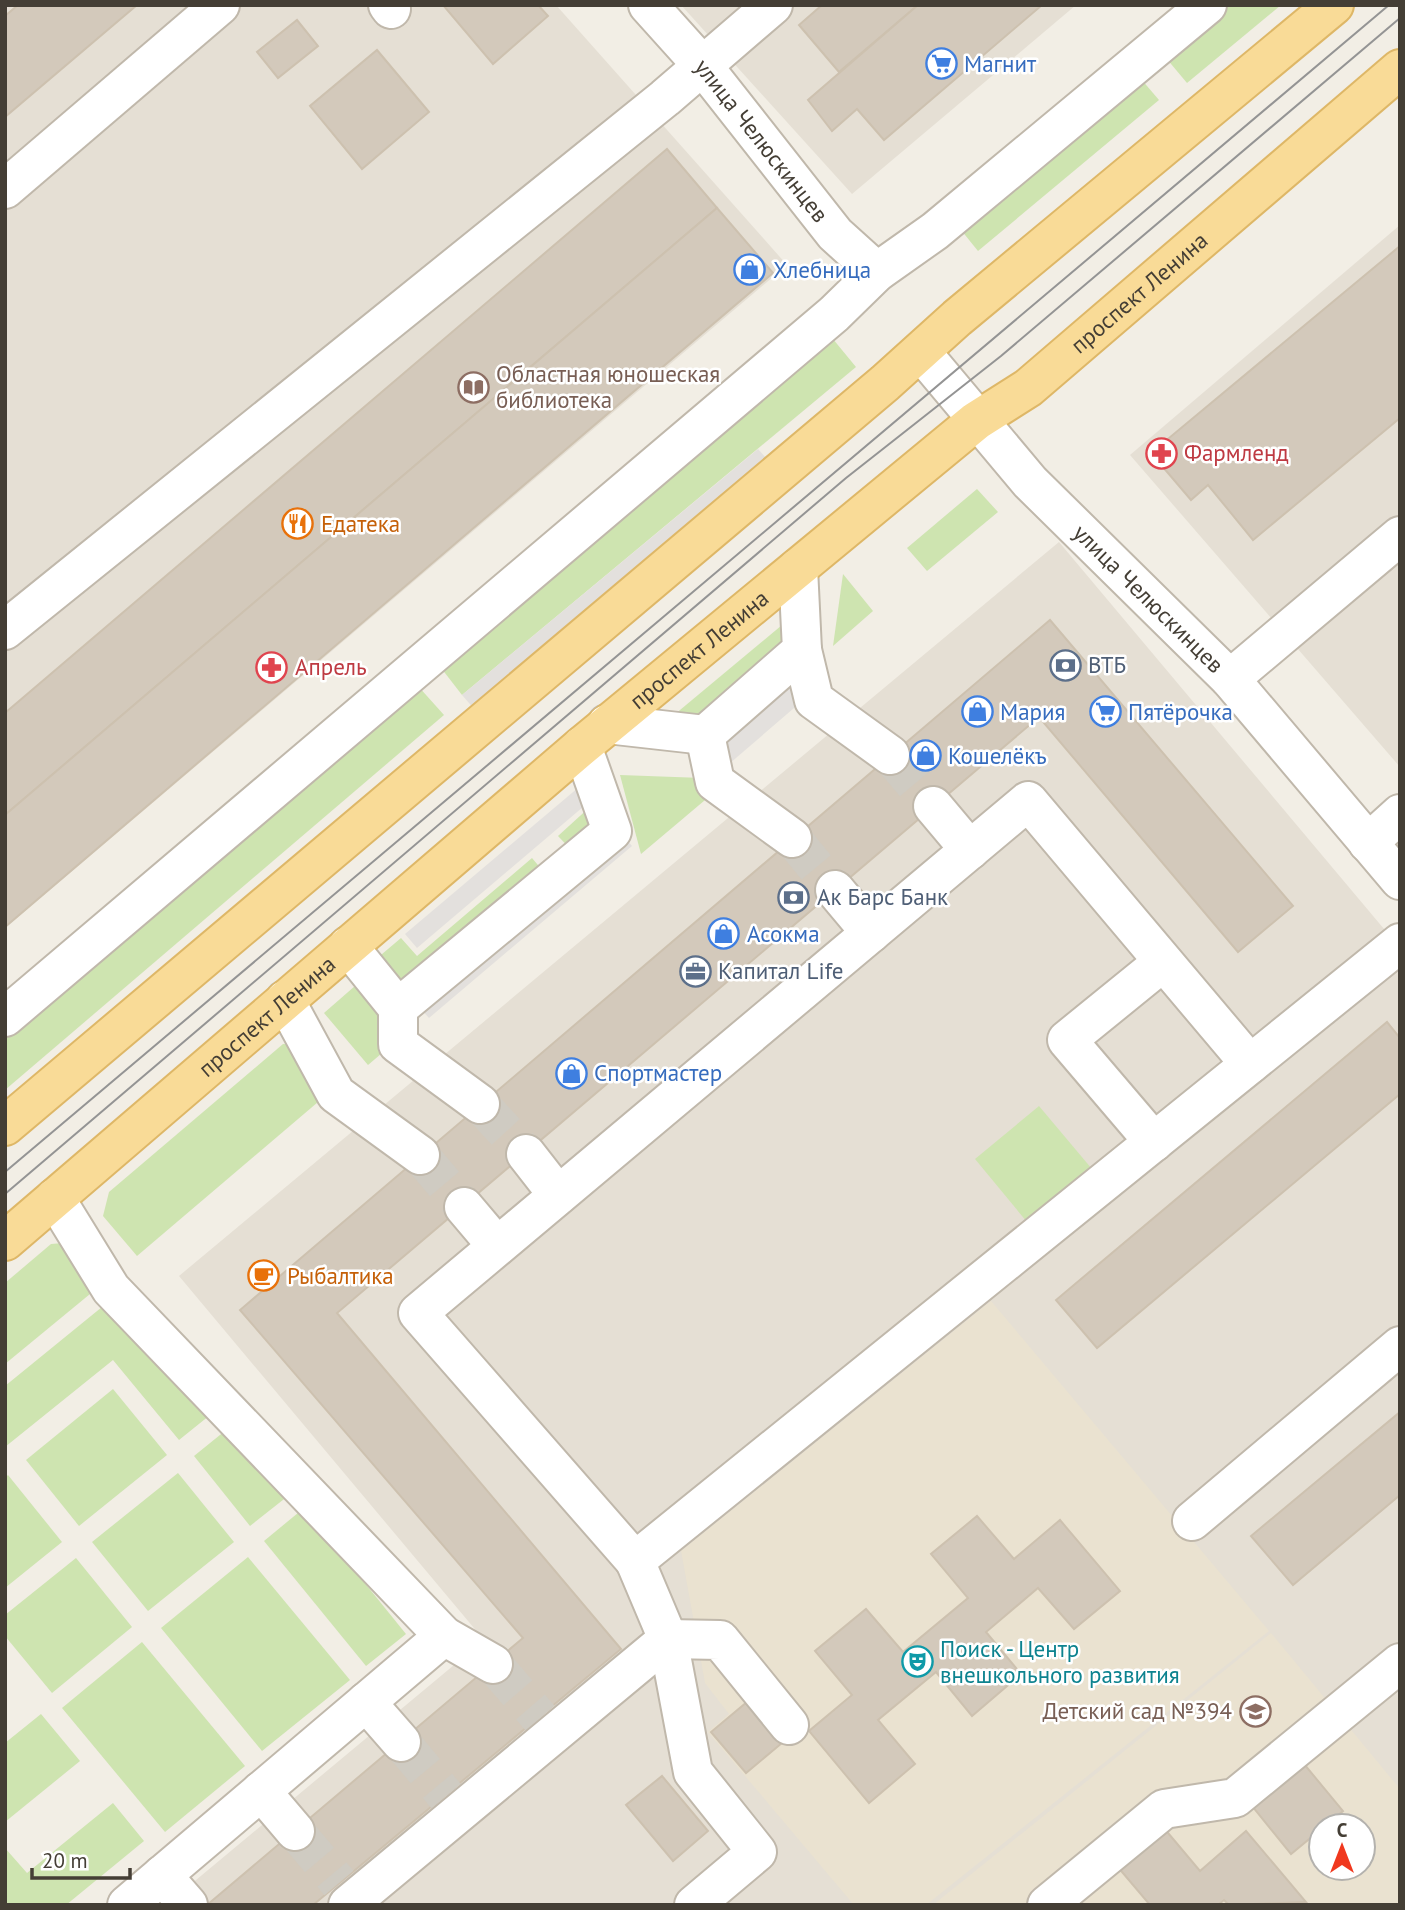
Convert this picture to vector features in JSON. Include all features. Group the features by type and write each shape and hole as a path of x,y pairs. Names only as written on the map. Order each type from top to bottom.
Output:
{"main road":[{"path":"5,1126 957,318 1334,5"},
{"name":"проспект Ленина","path":"5,1241 594,735 976,421 1028,388 1400,69"}],"street":[{"path":"5,189 220,5"},
{"name":"улица Челюскинцев","path":"648,5 702,65 835,234 877,272"},
{"path":"5,629 773,5"},
{"path":"5,1017 814,332 877,272 935,231 1207,5"},
{"name":"улица Челюскинцев","path":"920,352 1030,482 1230,679 1400,880"},
{"path":"1230,679 1400,536"},
{"path":"798,568 802,650 814,700 890,755"},
{"path":"398,1008 612,831 594,735 705,735 802,650"},
{"path":"705,735 715,782 792,838"},
{"path":"694,1905 757,1852 693,1773 668,1639 635,1561 418,1313 1028,801 1251,1064"},
{"path":"933,806 970,850"},
{"path":"1368,843 1400,814"},
{"path":"835,890 871,933"},
{"path":"635,1561 1400,943"},
{"path":"348,946 398,1008 398,1044 480,1104"},
{"path":"1154,1142 1067,1040 1163,962"},
{"path":"285,1000 336,1094 420,1155"},
{"path":"526,1154 558,1195"},
{"path":"55,1198 111,1289 444,1636 493,1664"},
{"path":"464,1207 497,1246"},
{"path":"1192,1521 1400,1346"},
{"path":"127,1905 444,1636"},
{"path":"347,1896 546,1726 668,1639 720,1640 789,1725"},
{"path":"1046,1905 1164,1809 1235,1798 1400,1663"},
{"path":"366,1702 401,1742"},
{"path":"261,1791 295,1831"},
{"path":"162,1875 188,1905"}],"shaded area":[{"path":"556,5 787,265 5,928 5,6"},
{"path":"681,5 1076,5 852,194"},
{"path":"1400,225 1400,767 1130,455"},
{"path":"758,449 767,459 476,711 462,695"},
{"path":"1059,542 1400,948 1400,1905 166,1905 484,1640 179,1276"},
{"path":"797,640 829,678 722,770 689,732"},
{"path":"592,776 603,790 417,948 405,934"},
{"path":"614,825 632,846 429,1018 411,998"},
{"path":"991,1301 1269,1631 926,1905 854,1905 708,1732 729,1714 705,1683 681,1551"},
{"name":"Детский сад №394","path":"1271,1633 1400,1789 1400,1905 933,1905"}],"green space":[{"path":"1217,5 1281,5 1187,83 1161,52"},
{"path":"1141,79 1159,100 978,251 961,230"},
{"path":"828,333 856,367 462,695 438,664"},
{"path":"977,489 998,512 927,571 907,548"},
{"path":"843,574 873,611 833,646"},
{"path":"788,620 782,648 686,731 662,725"},
{"path":"418,686 444,715 5,1090 5,1034"},
{"path":"620,775 730,779 641,854"},
{"path":"592,805 600,809 577,856 558,836"},
{"path":"532,858 548,877 407,997 375,960 401,938 417,956"},
{"path":"363,979 408,1031 368,1065 324,1013"},
{"path":"283,1044 304,1045 338,1085 137,1256 103,1216 109,1192"},
{"path":"1039,1106 1092,1169 1027,1222 975,1159"},
{"path":"76,1242 107,1280 5,1364 5,1283 51,1244"},
{"path":"129,1285 225,1403 179,1440 113,1360 5,1447 5,1386"},
{"path":"113,1389 167,1455 79,1526 26,1460"},
{"path":"236,1422 293,1492 250,1526 194,1456"},
{"path":"178,1473 234,1542 148,1611 92,1542"},
{"path":"8,1475 62,1542 5,1588 5,1478"},
{"path":"304,1508 406,1634 366,1666 264,1541"},
{"path":"248,1557 350,1680 262,1751 161,1628"},
{"path":"76,1558 132,1627 52,1693 5,1636 5,1615"},
{"path":"142,1642 245,1766 165,1832 62,1708"},
{"path":"41,1714 80,1761 5,1822 5,1743"},
{"path":"113,1803 144,1841 66,1905 5,1905 5,1848 27,1873"}],"building":[{"path":"18,5 137,5 5,117 5,16"},
{"path":"443,5 538,5 548,16 493,64"},
{"path":"822,5 918,5 839,72 799,25"},
{"path":"918,5 1042,5 884,140 857,109 832,131 808,100"},
{"path":"297,20 318,46 278,78 257,52"},
{"path":"377,50 429,112 362,169 310,106"},
{"path":"667,149 717,208 5,815 5,713"},
{"path":"717,208 773,273 5,927 5,815"},
{"path":"1400,246 1400,418 1253,540 1208,485 1191,500 1151,453"},
{"path":"1050,620 1293,906 1238,952 1039,717 337,1313 621,1649 313,1905 207,1905 523,1638 240,1310"},
{"path":"1387,1022 1400,1038 1400,1094 1097,1348 1056,1300"},
{"path":"1400,1412 1400,1495 1293,1585 1251,1536"},
{"name":"Поиск - Центр внешкольного развития","path":"977,1516 1014,1559 1060,1520 1120,1591 1074,1629 1038,1588 986,1632 1021,1674 972,1716 936,1672 878,1720 915,1764 869,1803 809,1731 852,1695 815,1651 866,1609 903,1652 968,1598 931,1554"},
{"path":"747,1702 782,1743 746,1773 711,1732"},
{"path":"1304,1764 1343,1811 1307,1812 1307,1841 1291,1854 1252,1806"},
{"path":"662,1776 708,1831 673,1861 626,1805"},
{"path":"1163,1827 1200,1871 1246,1831 1306,1902 1229,1905 1224,1900 1218,1905 1150,1905 1117,1866"}],"tunnel":[{"path":"890,755 933,806"},
{"path":"792,838 835,890"},
{"path":"480,1104 526,1154"},
{"path":"420,1155 464,1207"},
{"path":"493,1664 540,1718"},
{"path":"401,1742 446,1796"},
{"path":"295,1831 339,1883"}],"tram line":[{"path":"5,1172 1389,5"},
{"path":"5,1194 846,478 1001,356 1400,18"}],"place":[{"name":"Магнит","path":"941,64"},
{"name":"Хлебница","path":"750,270"},
{"name":"Областная юношеская библиотека","path":"473,387"},
{"name":"Фармленд","path":"1161,453"},
{"name":"Едатека","path":"298,524"},
{"name":"ВТБ","path":"1065,665"},
{"name":"Апрель","path":"272,667"},
{"name":"Мария","path":"977,712"},
{"name":"Пятёрочка","path":"1105,712"},
{"name":"Кошелёкъ","path":"925,756"},
{"name":"Ак Барс Банк","path":"794,897"},
{"name":"Асокма","path":"724,934"},
{"name":"Капитал Life","path":"695,971"},
{"name":"Спортмастер","path":"571,1073"},
{"name":"Рыбалтика","path":"264,1276"},
{"name":"Поиск - Центр внешкольного развития","path":"917,1662"},
{"name":"Детский сад №394","path":"1255,1711"}]}
